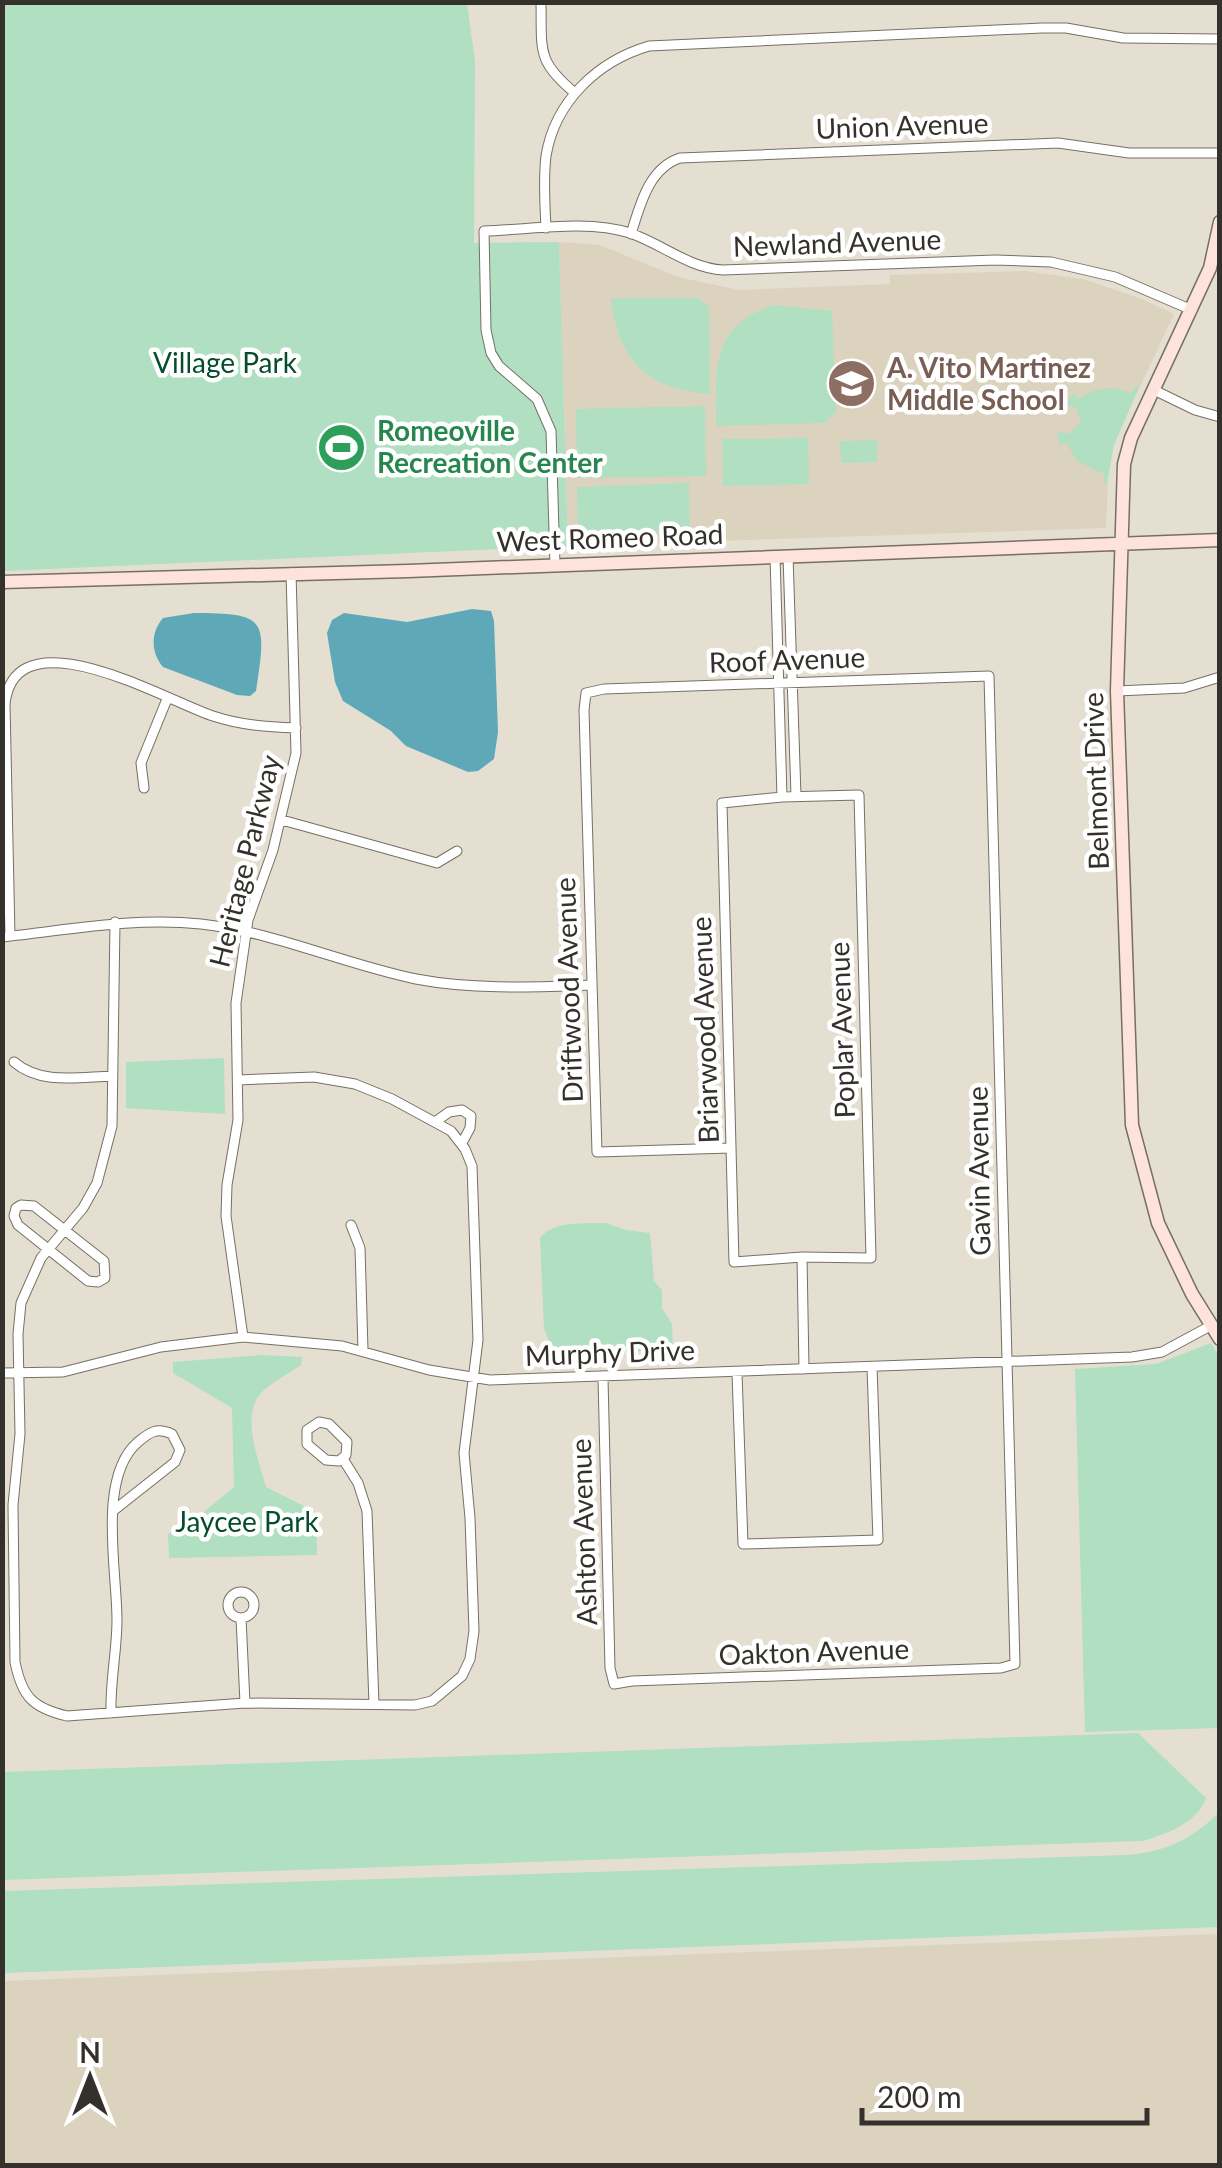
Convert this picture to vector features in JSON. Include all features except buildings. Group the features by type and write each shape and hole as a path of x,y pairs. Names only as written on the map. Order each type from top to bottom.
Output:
{"main road":[{"name":"Belmont Drive","path":"1220,222 1210,268 1131,438 1124,464 1117,691 1132,1125 1158,1223 1192,1294 1216,1323 1220,1339"},
{"name":"West Romeo Road","path":"2,582 1220,540"}],"street":[{"path":"541,2 546,64 575,93"},
{"path":"546,228 546,154 558,118 595,73 619,57 660,44 1042,28 1124,38 1220,38"},
{"name":"Union Avenue","path":"631,234 659,170 680,158 1058,142 1144,154 1220,153"},
{"name":"Newland Avenue","path":"555,565 551,431 537,400 499,366 491,353 486,330 484,231 609,229 631,234 714,270 996,260 1051,262 1127,281 1192,310"},
{"path":"1154,390 1220,417"},
{"path":"781,556 792,682 796,796"},
{"path":"781,556 778,683 782,797"},
{"name":"Heritage Parkway","path":"242,1337 226,1216 238,1120 236,1003 246,932 291,786 296,728 290,574"},
{"path":"296,728 245,724 167,699 114,675 60,662 25,669 11,684 5,704 6,936 116,922 179,922 246,932 443,984 591,985"},
{"name":"Roof Avenue","path":"586,693 604,689 989,676"},
{"name":"Gavin Avenue","path":"989,676 1016,1664"},
{"path":"1117,691 1184,688 1220,677"},
{"name":"Driftwood Avenue","path":"586,693 597,1152 731,1148"},
{"path":"144,788 141,763 167,699"},
{"name":"Poplar Avenue","path":"796,796 859,795 871,1258 802,1257"},
{"name":"Briarwood Avenue","path":"796,796 722,803 734,1262 802,1257"},
{"path":"282,820 437,863 457,850"},
{"path":"116,922 112,1126 105,1159 84,1208 33,1270 22,1303 20,1434 13,1504 15,1662 19,1682 28,1698 45,1711 67,1716 244,1703 416,1705 432,1701 462,1676 470,1659 474,1630 464,1453 478,1340 472,1166 451,1131 392,1098 341,1080 314,1076 238,1080"},
{"path":"14,1062 42,1078 112,1076"},
{"path":"436,1122 449,1112 462,1110 471,1116 462,1144"},
{"path":"21,1204 34,1206 104,1262 105,1278 88,1281 47,1250 18,1225 14,1216 21,1204"},
{"path":"352,1225 360,1248 363,1350"},
{"path":"802,1257 804,1370"},
{"name":"Murphy Drive","path":"2,1373 63,1372 161,1347 242,1337 363,1350 472,1379 737,1374 1162,1352 1216,1323"},
{"path":"737,1374 743,1544 878,1540 872,1367"},
{"name":"Ashton Avenue","path":"602,1378 610,1668 614,1684"},
{"path":"324,1422 344,1438 347,1451 343,1458 330,1462 307,1444 305,1435 310,1426 324,1422"},
{"path":"111,1712 110,1683 117,1626 114,1510 117,1470 130,1449 154,1430 172,1434 180,1450 175,1462 114,1510"},
{"path":"343,1458 358,1483 367,1510 374,1704"},
{"path":"241,1618 244,1703"},
{"name":"Oakton Avenue","path":"614,1684 1001,1668 1016,1664"}],"shaded area":[{"name":"A. Vito Martinez Middle School","path":"559,242 600,245 678,277 739,290 890,284 890,275 1025,271 1083,279 1174,314 1109,453 1106,528 568,546"},
{"path":"1219,1934 1219,2165 3,2165 3,1981"}],"green space":[{"name":"Village Park","path":"2,3 467,3 475,62 474,243 559,242 568,546 3,571"},
{"path":"611,298 698,298 709,307 710,394 669,386 640,368 621,339"},
{"path":"774,305 832,311 836,412 824,423 716,426 717,368 728,337 753,314"},
{"path":"1139,387 1114,445 1107,483 1104,474 1077,461 1067,443 1059,445 1057,431 1069,434 1081,422 1076,407 1063,405 1074,393 1079,399 1104,388 1131,393"},
{"path":"705,406 706,476 577,478 576,409"},
{"path":"808,438 809,484 723,486 722,439"},
{"path":"877,440 877,462 841,463 840,441"},
{"path":"689,483 690,530 578,533 577,487"},
{"path":"224,1058 225,1114 126,1108 126,1062"},
{"path":"606,1223 650,1233 654,1281 662,1290 662,1308 672,1324 673,1348 566,1355 551,1346 544,1328 540,1238 561,1226"},
{"path":"1211,1343 1220,1358 1219,1728 1085,1732 1075,1369 1156,1364"},
{"name":"Jaycee Park","path":"261,1355 302,1357 301,1365 261,1393 252,1414 252,1426 266,1487 316,1512 317,1555 169,1558 168,1534 199,1516 234,1487 232,1408 173,1373 173,1362"},
{"path":"1138,1733 1206,1798 1188,1821 1142,1841 3,1880 3,1772"},
{"path":"1219,1812 1219,1927 3,1973 3,1891 1126,1855 1177,1843"}],"water":[{"path":"472,609 491,611 494,621 498,732 494,759 478,771 468,772 406,746 391,731 343,701 335,682 327,633 332,620 344,613 407,622"},
{"path":"194,613 236,615 256,625 261,648 256,691 250,696 237,695 163,667 154,643 159,624 163,618"}],"place":[{"name":"A. Vito Martinez Middle School","path":"852,384"},
{"name":"Romeoville Recreation Center","path":"342,447"}]}
